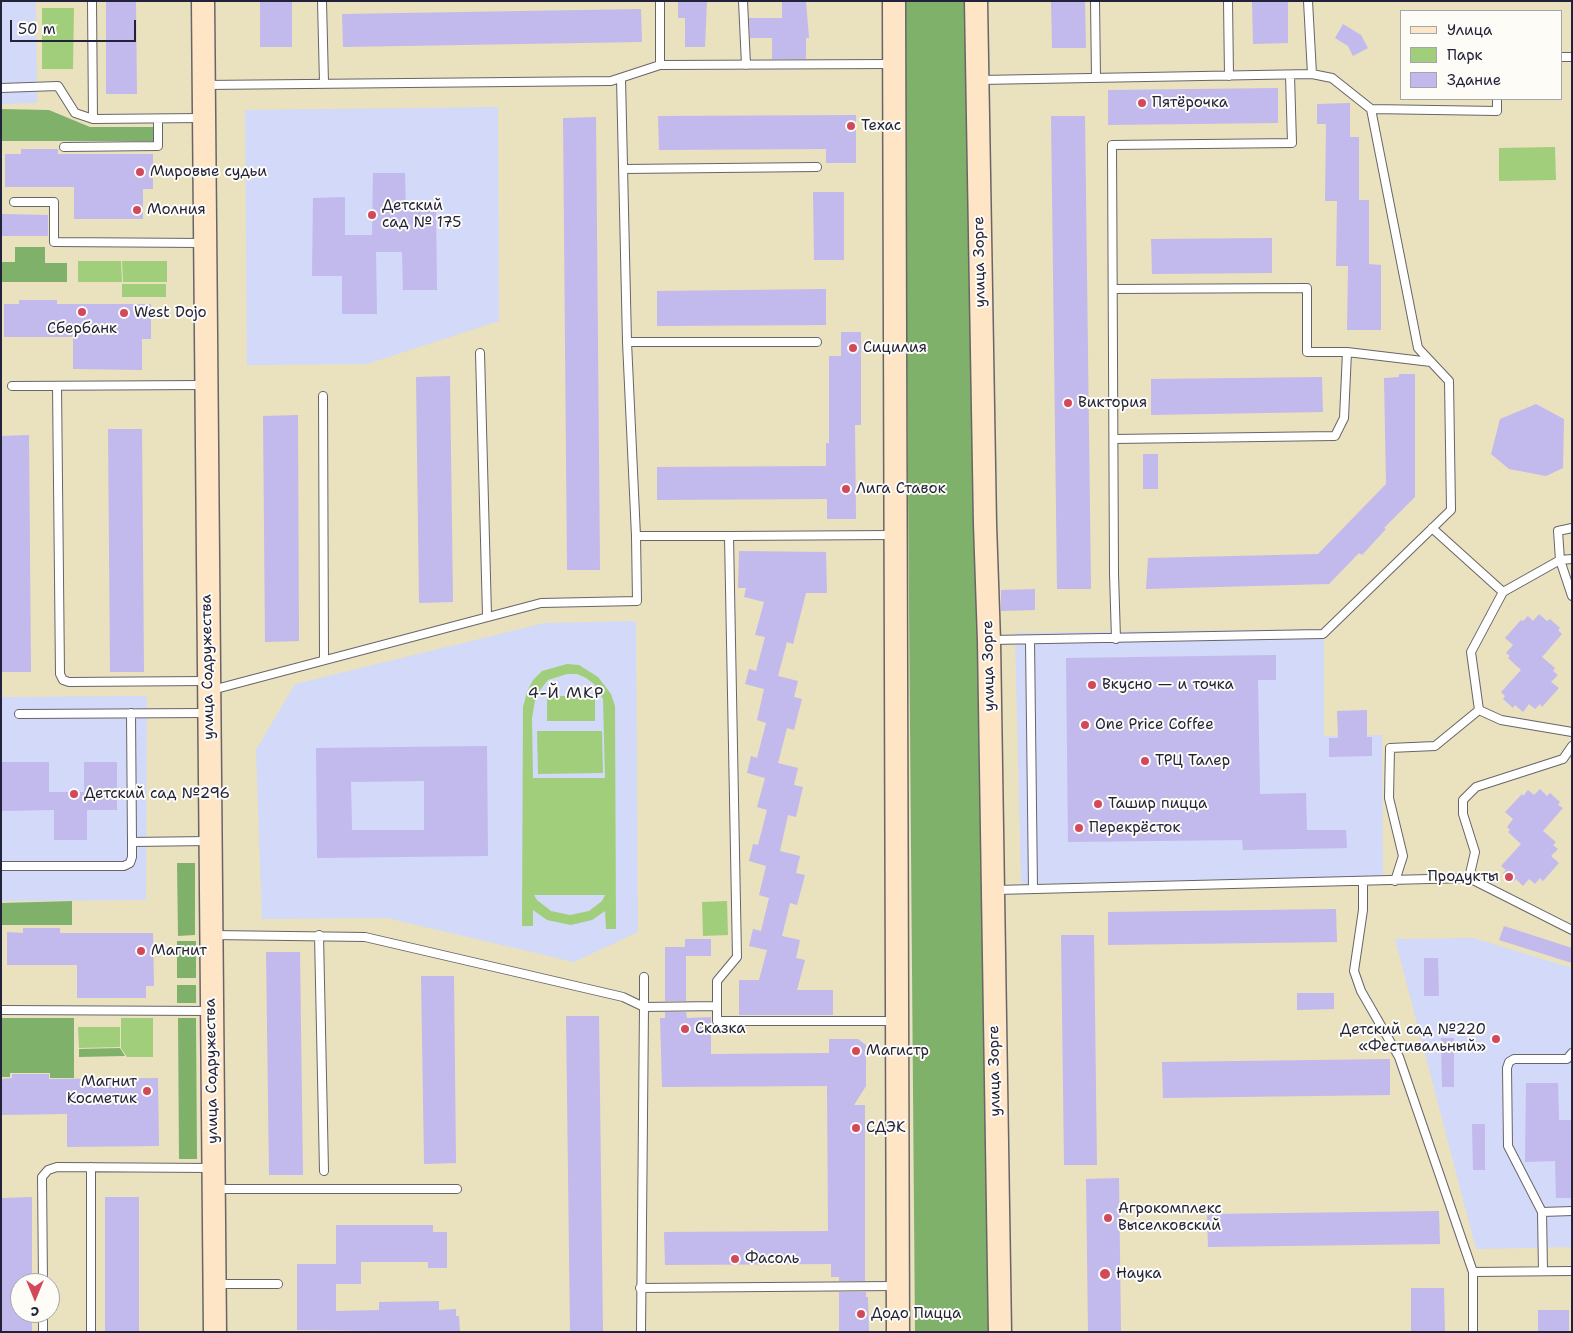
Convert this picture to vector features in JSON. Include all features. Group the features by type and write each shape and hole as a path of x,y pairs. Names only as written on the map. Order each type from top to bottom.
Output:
{"main road":[{"name":"улица Содружества","path":"203,1 203,243 215,1332"},
{"path":"894,1 898,1332"},
{"name":"улица Зорге","path":"976,1 1000,1332"}],"lane":[{"path":"92,1 93,119"},
{"path":"322,1 324,83"},
{"path":"660,1 660,66"},
{"path":"743,1 746,65"},
{"path":"1095,1 1096,78"},
{"path":"1228,1 1229,76"},
{"path":"1308,1 1312,74"},
{"path":"203,84 611,81 660,66 894,64"},
{"path":"978,80 1312,74 1332,78 1371,109 1497,111 1497,100"},
{"path":"1116,638 1112,145 1292,143 1290,75"},
{"path":"57,386 60,674 63,680 69,682 208,686 324,659 487,615 541,603 637,601 636,536 627,342 621,78"},
{"path":"1,88 58,86 75,113 93,119 203,118"},
{"path":"989,640 1323,634 1451,510 1449,381 1418,348 1371,109"},
{"path":"64,147 158,146 158,119"},
{"path":"624,169 817,167"},
{"path":"14,202 54,202 54,242 203,243"},
{"path":"1113,289 1307,288 1307,352 1348,352 1431,362"},
{"path":"627,342 817,342"},
{"path":"1114,439 1336,436 1344,418 1348,352"},
{"path":"480,353 487,615"},
{"path":"12,386 205,385"},
{"path":"324,396 324,659"},
{"path":"1432,528 1503,592"},
{"path":"1572,528 1558,531 1560,560 1572,596"},
{"path":"636,536 895,535"},
{"path":"728,536 736,957 718,977 716,1021 897,1021"},
{"path":"1479,710 1471,652 1503,592 1560,560 1572,559"},
{"path":"1030,640 1033,889"},
{"path":"1479,710 1501,720 1572,732"},
{"path":"1395,881 1404,856 1389,798 1390,748 1435,746 1479,710"},
{"path":"1,866 124,866 130,863 132,857 131,713"},
{"path":"19,714 208,713"},
{"path":"1469,878 1475,852 1463,814 1463,800 1476,787 1562,758 1572,746"},
{"path":"132,842 210,841"},
{"path":"992,890 1469,878 1572,930"},
{"path":"1363,882 1363,910 1354,971 1361,991 1400,1057 1473,1272 1473,1332"},
{"path":"211,936 366,937 623,997 644,1008 716,1006"},
{"path":"320,936 324,1171"},
{"path":"640,1332 644,977"},
{"path":"2,1010 212,1011"},
{"path":"1543,1271 1542,1212 1508,1146 1507,1068 1509,1062 1514,1059 1567,1058 1572,1053"},
{"path":"42,1273 42,1176 48,1170 57,1167 91,1167 213,1178 457,1190"},
{"path":"91,1167 91,1332"},
{"path":"1542,1212 1572,1212"},
{"path":"1473,1272 1572,1271"},
{"path":"215,1284 278,1284"},
{"path":"640,1288 898,1286"}],"shaded area":[{"path":"1,1 36,1 37,103 1,104"},
{"name":"Детский сад № 175","path":"498,107 499,321 367,364 247,365 245,110"},
{"path":"636,621 638,932 574,962 387,918 262,919 256,750 295,684 545,623"},
{"path":"1324,629 1324,736 1382,735 1383,876 1021,884 1015,633"},
{"name":"Детский сад №296","path":"147,696 146,900 1,901 1,697"},
{"name":"Детский сад №220 «Фестивальный»","path":"1473,938 1572,968 1572,1247 1476,1249 1395,939"}],"green space":[{"path":"904,1 967,1 989,1332 915,1332"},
{"path":"42,8 74,8 73,69 42,69"},
{"path":"1,109 49,110 90,127 153,127 153,141 2,141 1,162"},
{"path":"1555,147 1556,180 1499,181 1499,148"},
{"path":"15,247 45,247 45,263 67,263 67,282 1,282 1,262 15,262"},
{"path":"78,261 121,261 122,282 78,282"},
{"path":"122,261 167,261 167,282 123,282"},
{"path":"122,284 166,284 166,297 122,297"},
{"path":"567,664 579,665 598,677 611,694 615,706 616,929 606,929 605,911 592,920 571,925 547,920 533,910 533,926 522,926 523,707 533,680 542,671","holes":["567,674 577,674 586,678 594,684 603,699 605,778 533,778 532,718 536,695 548,680","534,895 605,895 602,901 589,911 570,915 551,911 537,900"]},
{"path":"547,696 595,696 595,721 547,721"},
{"path":"537,731 602,731 603,773 538,774"},
{"path":"177,863 195,863 195,935 178,936"},
{"path":"72,901 72,925 1,925 1,903"},
{"path":"727,901 728,935 703,936 702,902"},
{"path":"177,941 196,941 196,978 177,978"},
{"path":"177,985 196,985 196,1003 177,1003"},
{"path":"1,1018 74,1018 74,1078 50,1078 50,1073 10,1073 10,1077 1,1077"},
{"path":"121,1018 153,1018 153,1057 127,1057 121,1048"},
{"path":"178,1018 196,1018 197,1159 179,1159"},
{"path":"78,1027 120,1027 120,1047 79,1048"},
{"path":"120,1048 125,1056 79,1057 79,1049"}],"building":[{"path":"106,1 136,1 137,94 106,94"},
{"path":"260,1 292,1 292,47 260,47"},
{"path":"678,1 707,1 705,47 685,47 685,18 678,18"},
{"path":"782,1 806,1 809,38 806,38 806,59 772,59 772,38 750,38 749,18 782,18"},
{"path":"1051,1 1085,1 1086,48 1052,48"},
{"path":"1252,1 1288,1 1288,43 1253,44"},
{"path":"641,9 642,42 343,47 342,14"},
{"path":"1343,24 1361,35 1368,48 1353,56 1348,46 1335,38"},
{"path":"1278,88 1278,123 1108,125 1108,90"},
{"path":"1350,103 1350,137 1359,137 1359,200 1369,200 1369,264 1381,265 1381,330 1347,330 1348,266 1336,266 1337,201 1325,201 1326,124 1317,124 1317,104"},
{"path":"856,115 856,163 826,163 826,149 659,150 658,116"},
{"path":"1051,116 1085,116 1091,589 1057,589"},
{"path":"596,117 600,570 567,570 563,118"},
{"path":"21,149 58,149 58,154 153,154 153,189 143,189 143,219 74,219 74,187 5,187 5,154 21,154"},
{"path":"373,173 405,173 406,211 436,210 437,290 403,290 402,252 376,252 377,314 342,314 342,276 312,276 313,198 345,197 345,235 372,235"},
{"path":"813,192 844,192 844,260 814,260"},
{"path":"1,214 48,215 48,236 1,236"},
{"path":"1272,238 1272,273 1152,274 1151,239"},
{"path":"826,289 826,325 657,326 657,291"},
{"path":"19,300 57,300 57,304 151,304 151,339 142,339 142,370 73,369 73,337 4,337 4,304 19,304"},
{"path":"841,332 861,332 861,425 855,425 856,519 827,519 827,499 657,500 657,467 826,466 826,443 829,443 829,356 841,356"},
{"path":"1399,374 1415,374 1415,497 1384,528 1386,529 1362,555 1359,553 1329,584 1146,589 1148,558 1318,554 1386,484 1384,378 1399,377"},
{"path":"450,376 453,602 419,603 416,377"},
{"path":"1322,377 1323,412 1151,415 1151,379"},
{"path":"1536,404 1564,419 1563,468 1546,476 1509,469 1491,454 1500,419"},
{"path":"298,415 299,641 265,642 263,416"},
{"path":"108,429 142,429 144,672 110,672"},
{"path":"29,435 31,672 1,672 1,436"},
{"path":"1143,454 1158,454 1158,489 1143,489"},
{"path":"739,551 826,552 827,593 806,593 793,644 787,642 778,676 798,681 794,697 802,699 794,730 787,728 778,763 798,768 794,785 803,787 796,817 788,815 780,851 800,856 796,873 805,875 797,905 790,903 782,936 800,940 796,958 805,960 797,990 833,990 833,1015 739,1015 739,980 759,980 767,950 749,946 753,929 761,931 769,898 759,895 766,866 749,861 753,844 758,845 767,810 757,807 765,778 747,773 751,756 757,758 766,723 757,720 764,689 745,684 749,669 756,671 765,637 755,635 764,602 744,597 746,588 738,588"},
{"path":"1035,589 1035,610 1001,611 1001,590"},
{"path":"1539,614 1547,621 1550,619 1560,628 1558,630 1562,634 1542,657 1555,668 1553,671 1558,675 1551,682 1559,688 1542,707 1540,704 1535,709 1529,704 1523,712 1515,705 1513,708 1503,699 1505,696 1501,692 1521,670 1508,658 1510,656 1506,653 1513,645 1505,638 1521,620 1523,621 1528,616 1533,621"},
{"name":"ТРЦ Талер","path":"1276,655 1276,680 1258,680 1260,794 1306,793 1307,830 1346,830 1347,848 1243,850 1242,840 1068,842 1066,658"},
{"path":"1367,710 1367,737 1372,737 1372,756 1329,757 1329,738 1338,738 1337,711"},
{"path":"487,746 488,856 317,858 316,748","holes":["424,781 424,830 352,830 351,782"]},
{"path":"1,762 49,762 49,792 84,792 84,762 117,762 117,810 87,810 87,840 54,840 54,810 1,811"},
{"path":"1540,789 1547,796 1550,793 1560,802 1558,805 1563,808 1543,831 1556,842 1553,845 1558,849 1551,856 1559,863 1543,881 1540,878 1535,884 1529,879 1523,886 1516,879 1513,882 1503,873 1506,870 1501,866 1521,844 1508,832 1510,830 1507,827 1513,819 1505,812 1528,790 1534,795"},
{"path":"1336,909 1337,942 1108,945 1108,912"},
{"path":"1504,926 1572,948 1572,963 1499,940"},
{"path":"23,928 60,928 60,933 153,933 154,986 146,986 146,998 77,998 77,965 7,965 7,932 23,933"},
{"path":"1061,935 1094,935 1097,1165 1064,1165"},
{"path":"685,939 711,939 711,956 686,956 686,1001 665,1001 665,947 685,947"},
{"path":"266,952 300,952 303,1175 269,1175"},
{"path":"1424,958 1438,958 1439,996 1424,996"},
{"path":"421,976 454,976 456,1163 424,1164"},
{"path":"1297,993 1334,993 1334,1009 1297,1010"},
{"path":"665,1012 686,1012 687,1018 711,1017 711,1054 829,1053 829,1039 858,1039 866,1045 866,1086 854,1105 865,1105 865,1281 839,1281 839,1277 831,1277 831,1264 665,1265 664,1232 828,1231 827,1086 662,1087 660,1018 665,1018"},
{"path":"566,1016 599,1016 603,1332 570,1332"},
{"path":"1441,1038 1454,1038 1454,1087 1442,1087"},
{"path":"1390,1059 1390,1095 1163,1098 1162,1062"},
{"path":"12,1074 49,1074 49,1079 158,1078 159,1146 67,1147 67,1114 1,1115 1,1079 12,1078"},
{"path":"1526,1083 1558,1083 1559,1120 1572,1120 1572,1198 1556,1198 1555,1161 1525,1162"},
{"path":"1472,1124 1485,1124 1485,1170 1473,1170"},
{"path":"1119,1178 1121,1332 1088,1332 1086,1179"},
{"path":"32,1197 32,1273 10,1273 10,1323 32,1323 32,1332 1,1332 1,1198"},
{"path":"105,1197 139,1197 139,1332 105,1332"},
{"path":"1439,1211 1440,1244 1208,1247 1207,1214"},
{"path":"336,1225 433,1225 433,1232 447,1232 447,1268 428,1268 428,1262 361,1262 361,1284 336,1284 336,1311 379,1310 379,1302 439,1301 439,1310 456,1309 456,1316 459,1316 460,1332 297,1330 297,1264 336,1264"},
{"path":"1411,1288 1444,1288 1445,1332 1411,1332"},
{"path":"839,1292 866,1292 866,1297 868,1297 869,1332 839,1332"},
{"path":"1538,1310 1569,1310 1569,1332 1538,1332"}],"place":[{"name":"Пятёрочка","path":"1142,103"},
{"name":"Техас","path":"851,126"},
{"name":"Мировые судьи","path":"140,172"},
{"name":"Молния","path":"137,210"},
{"name":"Детский сад № 175","path":"372,215"},
{"name":"Сбербанк","path":"82,312"},
{"name":"West Dojo","path":"124,313"},
{"name":"Сицилия","path":"853,348"},
{"name":"Виктория","path":"1068,403"},
{"name":"Лига Ставок","path":"846,489"},
{"name":"Вкусно — и точка","path":"1092,685"},
{"name":"One Price Coffee","path":"1085,725"},
{"name":"ТРЦ Талер","path":"1145,761"},
{"name":"Детский сад №296","path":"74,794"},
{"name":"Ташир пицца","path":"1098,804"},
{"name":"Перекрёсток","path":"1079,828"},
{"name":"Продукты","path":"1509,877"},
{"name":"Магнит","path":"141,951"},
{"name":"Сказка","path":"685,1029"},
{"name":"Детский сад №220 «Фестивальный»","path":"1496,1039"},
{"name":"Магистр","path":"856,1051"},
{"name":"Магнит Косметик","path":"147,1091"},
{"name":"СДЭК","path":"856,1128"},
{"name":"Агрокомплекс Выселковский","path":"1108,1218"},
{"name":"Фасоль","path":"735,1259"},
{"name":"Наука","path":"1105,1274"},
{"name":"Додо Пицца","path":"861,1314"}],"district":[{"name":"4-Й МКР","path":"566,694"}]}
